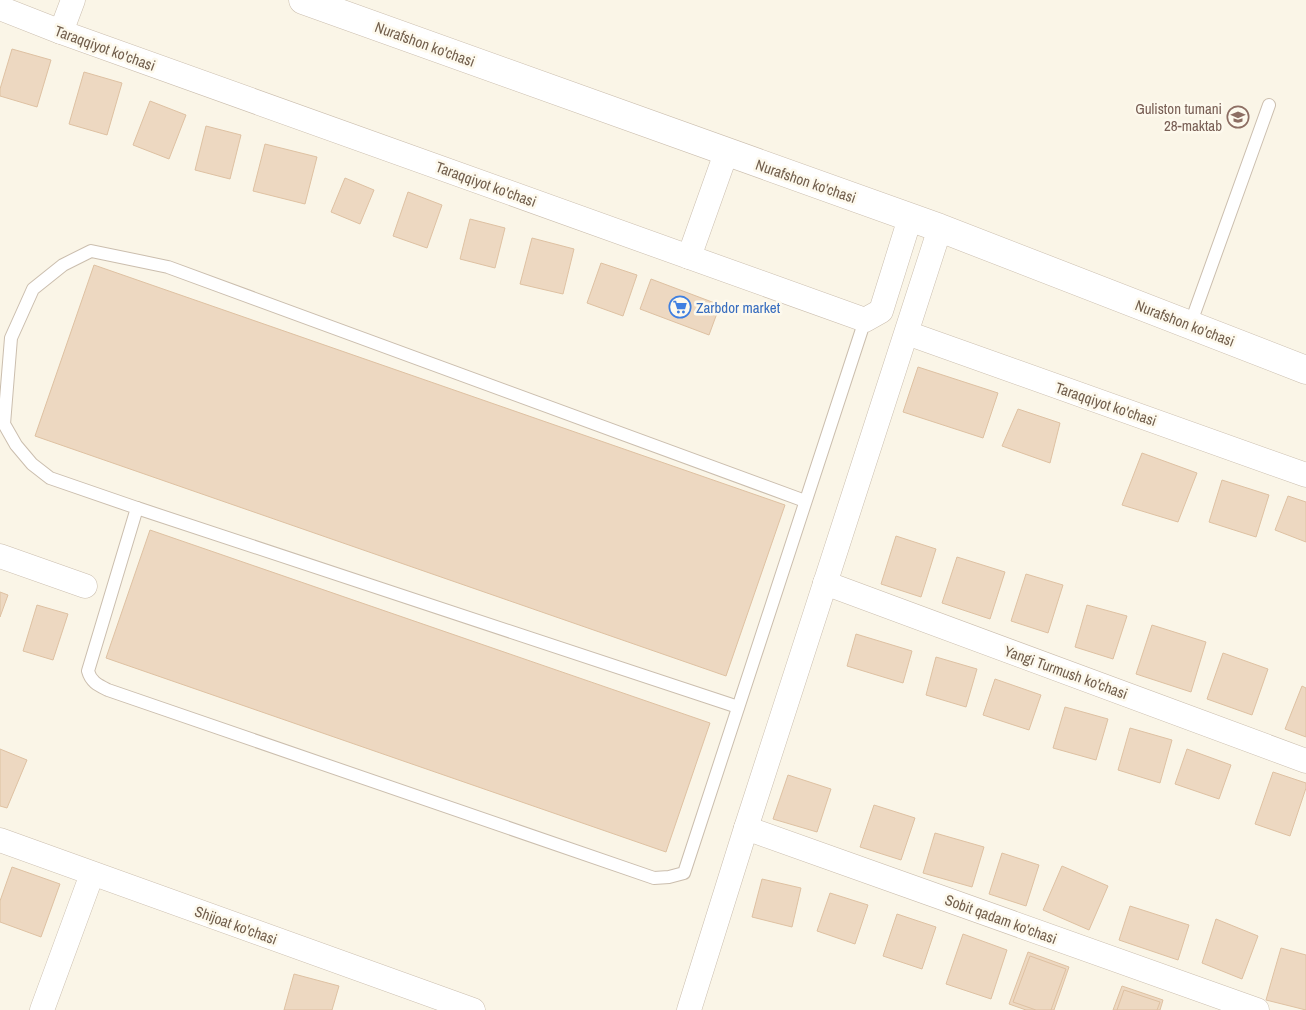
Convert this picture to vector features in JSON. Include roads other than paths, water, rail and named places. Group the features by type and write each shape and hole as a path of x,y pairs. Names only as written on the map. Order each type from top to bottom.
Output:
{"street":[{"path":"61,32 72,0"},
{"name":"Nurafshon ko'chasi","path":"303,0 726,153 940,228 1306,370"},
{"name":"Taraqqiyot ko'chasi","path":"0,8 61,32 865,320"},
{"path":"689,257 726,153"},
{"path":"865,320 881,310 910,218"},
{"path":"689,1010 940,228"},
{"name":"Taraqqiyot ko'chasi","path":"906,334 1306,475"},
{"path":"0,556 85,586"},
{"name":"Yangi Turmush ko'chasi","path":"825,584 1306,762"},
{"name":"Sobit qadam ko'chasi","path":"746,828 1257,1010"},
{"name":"Shijoat ko'chasi","path":"0,840 472,1010"},
{"path":"42,1010 92,874"}],"lane":[{"path":"1190,325 1269,105"},
{"path":"738,707 50,478 32,464 16,445 4,424 11,338 33,289 63,265 91,251 168,266 805,501"},
{"path":"137,508 88,671 90,679 98,686 654,878 669,877 684,873 865,320"}],"place":[{"name":"Guliston tumani 28-maktab","path":"1238,117"},
{"name":"Zarbdor market","path":"680,307"}]}
